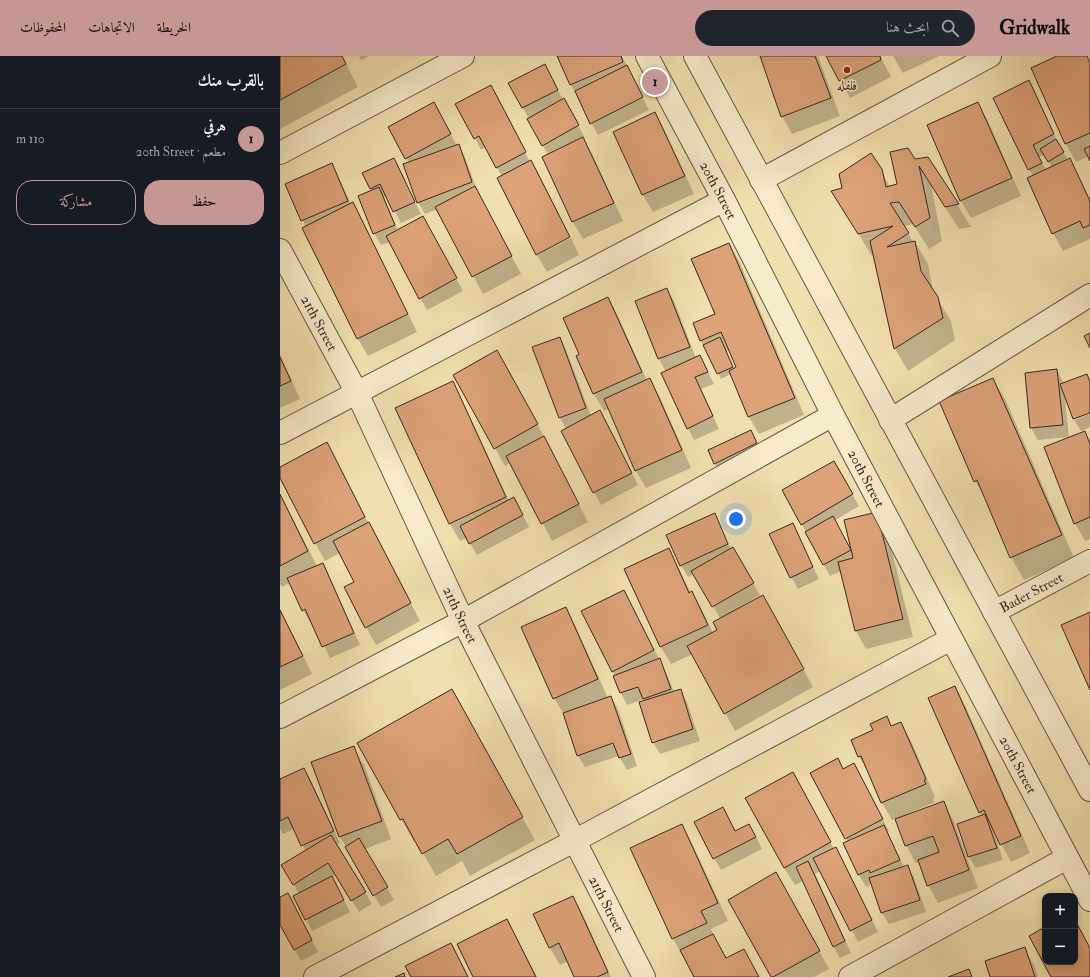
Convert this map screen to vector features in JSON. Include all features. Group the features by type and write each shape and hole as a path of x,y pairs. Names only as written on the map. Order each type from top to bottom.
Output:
{"street":[{"path":"280,153 463,56"},
{"name":"20th Street","path":"647,56 724,200 833,415 1090,900"},
{"path":"695,56 1090,790"},
{"path":"761,180 990,56"},
{"path":"280,433 724,200"},
{"name":"21th Street","path":"280,250 357,393 463,621 644,977"},
{"path":"890,420 1090,295"},
{"path":"280,717 463,621 833,415"},
{"name":"Bader Street","path":"994,612 1090,561"},
{"path":"315,977 574,841 951,639"},
{"path":"850,977 1067,858"}],"building":[{"path":"280,56 342,56 346,64 280,100"},
{"path":"557,56 621,56 623,62 570,85"},
{"path":"760,56 815,56 831,98 781,117"},
{"name":"فلفله","path":"826,56 880,56 881,60 839,81"},
{"path":"1057,56 1087,56 1090,63 1090,133 1065,144 1031,68"},
{"path":"545,64 558,90 522,108 508,83"},
{"path":"627,65 643,97 590,124 575,91"},
{"path":"1029,80 1054,134 1033,145 1042,163 1028,170 993,98"},
{"path":"491,85 526,152 496,168 479,136 474,139 455,104"},
{"path":"564,98 579,125 542,146 527,119"},
{"path":"434,102 451,134 405,159 388,127"},
{"path":"978,102 1012,178 960,201 927,125"},
{"path":"655,112 685,176 642,195 613,132"},
{"path":"583,137 614,203 572,222 542,157"},
{"path":"1056,139 1064,152 1048,162 1040,149"},
{"path":"459,144 472,182 417,203 403,164"},
{"path":"1090,146 1090,161 1084,149"},
{"path":"908,148 915,159 928,157 959,204 945,207 919,166 930,218 915,227 899,202 890,203 909,233 887,247 915,241 921,271 938,297 943,318 894,349 870,241 893,226 858,234 831,191 842,188 839,174 871,153 882,169 886,187 897,184 890,152"},
{"path":"394,158 415,202 393,212 380,184 370,189 362,173"},
{"path":"1070,158 1090,201 1090,225 1083,228 1080,221 1052,234 1027,178"},
{"path":"531,160 570,237 536,255 497,178"},
{"path":"332,163 348,201 301,221 285,184"},
{"path":"475,186 512,256 472,277 435,207"},
{"path":"379,187 395,225 373,234 358,196"},
{"path":"353,202 408,314 357,339 302,228"},
{"path":"423,216 457,278 419,299 386,236"},
{"path":"729,243 795,398 748,417 729,371 736,367 721,332 700,341 693,323 715,314 691,259"},
{"path":"667,288 690,347 658,359 635,301"},
{"path":"608,297 642,372 593,394 576,356 579,354 563,318"},
{"path":"1090,333 1090,348 1084,336"},
{"path":"560,337 586,408 559,418 532,347"},
{"path":"720,337 733,367 717,374 703,345"},
{"path":"497,350 538,424 494,449 453,375"},
{"path":"700,355 708,372 695,377 713,416 687,429 661,373"},
{"path":"280,357 291,381 280,386"},
{"path":"1057,369 1063,425 1030,428 1025,373"},
{"path":"1087,374 1090,382 1090,413 1073,419 1060,384"},
{"path":"650,378 682,450 635,471 604,399"},
{"path":"993,378 1062,535 1010,558 977,480 974,482 939,401"},
{"path":"453,381 506,497 449,524 395,408"},
{"path":"600,410 632,473 593,493 561,431"},
{"path":"751,430 757,443 714,464 708,450"},
{"path":"1085,431 1090,444 1090,517 1074,524 1044,447"},
{"path":"544,436 579,504 541,524 506,456"},
{"path":"327,442 365,517 314,544 280,478 280,467"},
{"path":"834,461 853,494 801,525 782,490"},
{"path":"280,494 308,551 280,566"},
{"path":"514,497 523,515 469,544 460,526"},
{"path":"877,512 903,619 855,631 838,562 853,558 844,520"},
{"path":"715,513 728,544 680,566 666,535"},
{"path":"833,516 851,550 823,565 805,532"},
{"path":"369,522 411,603 365,628 344,587 354,582 333,541"},
{"path":"793,523 813,567 790,578 769,534"},
{"path":"733,547 754,583 712,607 691,571"},
{"path":"669,548 689,593 692,591 708,625 660,647 624,569"},
{"path":"323,563 354,633 322,647 305,609 302,611 287,578"},
{"path":"624,590 654,650 612,672 581,611"},
{"path":"763,595 804,669 724,714 687,646 717,630 713,622"},
{"path":"566,607 598,679 553,699 521,627"},
{"path":"280,610 303,656 280,667"},
{"path":"1090,612 1090,690 1061,625"},
{"path":"660,658 671,689 643,699 638,687 620,693 613,676"},
{"path":"955,686 1021,836 1000,845 984,810 979,813 928,698"},
{"path":"452,689 523,817 457,854 448,839 422,854 403,819 400,820 357,743"},
{"path":"681,689 693,729 652,743 639,702"},
{"path":"611,696 631,754 619,758 613,743 577,756 563,713"},
{"path":"887,716 891,726 901,722 926,779 924,780 926,784 881,803 861,756 858,757 851,740 873,730 870,724"},
{"path":"354,746 382,821 339,837 311,762"},
{"path":"838,758 843,769 854,763 883,819 845,839 810,773"},
{"path":"304,768 334,831 301,846 288,817 280,821 280,779"},
{"path":"793,772 831,842 784,868 745,798"},
{"path":"944,801 969,870 927,886 918,860 939,852 933,836 905,846 895,819"},
{"path":"723,807 735,831 749,824 756,837 713,859 694,822"},
{"path":"985,814 997,848 968,857 957,824"},
{"path":"682,824 718,903 701,911 707,923 672,939 630,848"},
{"path":"884,825 900,860 870,873 869,870 858,875 843,843"},
{"path":"331,835 366,892 351,901 328,863 293,885 281,865"},
{"path":"359,838 388,887 373,896 345,847"},
{"path":"836,847 872,920 850,931 813,858"},
{"path":"808,861 845,941 833,947 796,867"},
{"path":"908,865 920,900 881,913 869,878"},
{"path":"776,872 820,951 771,977 728,900"},
{"path":"332,876 344,900 305,920 293,896"},
{"path":"288,893 312,940 294,950 280,925 280,897"},
{"path":"573,896 608,972 597,977 574,977 559,943 549,948 533,914"},
{"path":"507,919 536,977 473,977 457,944"},
{"path":"1078,926 1090,948 1090,977 1051,977 1045,965 1078,965"},
{"path":"1042,929 1042,960 1029,936"},
{"path":"713,934 726,958 744,949 759,977 694,977 680,950"},
{"path":"451,943 468,977 411,977 405,966"},
{"path":"1025,947 1035,977 990,977 985,961"},
{"path":"969,969 972,977 948,977"},
{"path":"404,973 405,977 395,977"}],"place":[{"name":"فلفله","path":"847,70"},
{"name":"هرفي","path":"655,82"}]}
